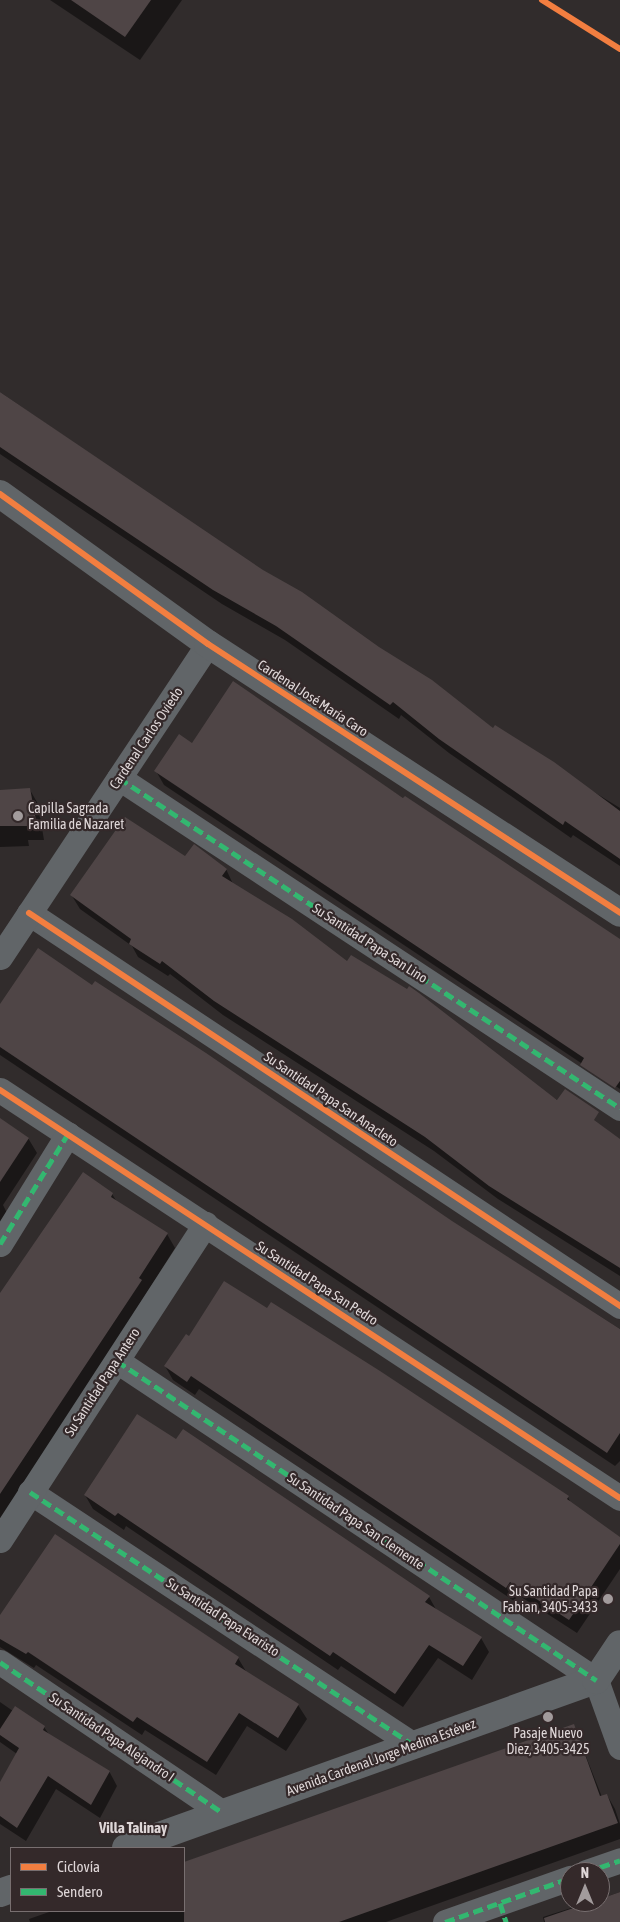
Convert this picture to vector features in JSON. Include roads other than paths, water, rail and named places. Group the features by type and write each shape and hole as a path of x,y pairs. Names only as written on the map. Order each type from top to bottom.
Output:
{"street":[{"name":"Cardenal José María Caro","path":"0,494 208,644 620,913"},
{"name":"Cardenal Carlos Oviedo","path":"0,957 208,644"},
{"name":"Su Santidad Papa San Lino","path":"119,778 620,1108"},
{"name":"Su Santidad Papa San Anacleto","path":"29,914 620,1306"},
{"name":"Su Santidad Papa San Pedro","path":"0,1090 620,1498"},
{"path":"0,1244 68,1134"},
{"name":"Su Santidad Papa Antero","path":"0,1540 205,1224"},
{"name":"Su Santidad Papa San Clemente","path":"117,1361 608,1676"},
{"name":"Su Santidad Papa Evaristo","path":"30,1492 414,1745"},
{"path":"620,1644 608,1676 620,1747"},
{"name":"Su Santidad Papa Alejandro I","path":"0,1662 224,1813"},
{"name":"Avenida Cardenal Jorge Medina Estévez","path":"129,1847 608,1676"},
{"path":"445,1922 503,1912 560,1883"}],"place":[{"name":"Capilla Sagrada Familia de Nazaret","path":"18,816"},
{"name":"Su Santidad Papa Fabian, 3405-3433","path":"608,1599"},
{"name":"Pasaje Nuevo Diez, 3405-3425","path":"548,1717"}],"district":[{"name":"Villa Talinay","path":"133,1828"}]}
